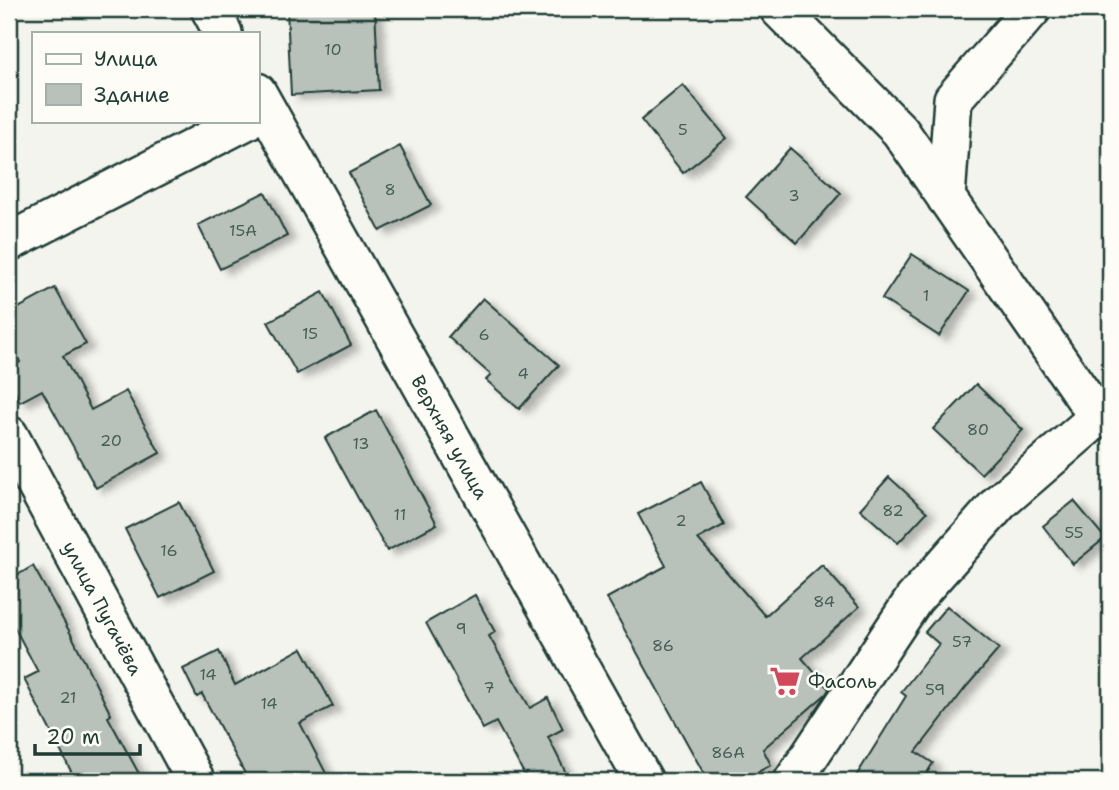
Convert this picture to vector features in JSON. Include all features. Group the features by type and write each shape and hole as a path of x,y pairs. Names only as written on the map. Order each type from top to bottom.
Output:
{"street":[{"path":"779,9 900,131 946,198 1104,412 1000,502 914,599 793,781"},
{"path":"946,198 953,99 1032,9"},
{"name":"Верхняя улица","path":"259,113 644,781"},
{"path":"9,242 234,122"},
{"name":"улица Пугачёва","path":"9,435 197,781"}],"building":[{"path":"287,9 375,9 379,90 291,95"},
{"path":"683,85 727,138 683,173 641,120"},
{"path":"400,146 431,205 380,231 349,173"},
{"path":"790,148 841,193 797,243 746,197"},
{"path":"265,192 287,236 220,269 198,225"},
{"path":"912,254 969,291 939,336 882,299"},
{"path":"55,288 86,344 63,356 91,410 126,391 160,453 96,488 42,390 20,402 9,380 9,368 20,362 9,340 9,313"},
{"path":"323,292 351,345 297,374 268,322"},
{"path":"483,298 559,365 519,409 486,380 491,375 448,337"},
{"path":"976,384 1023,430 981,474 933,429"},
{"path":"376,410 437,524 387,551 325,438"},
{"path":"889,477 927,512 898,543 860,509"},
{"path":"701,482 724,525 698,539 765,616 822,565 859,607 802,658 829,689 826,694 763,749 771,765 741,781 708,781 607,598 666,566 638,514"},
{"path":"1074,501 1105,538 1073,564 1043,526"},
{"path":"179,502 214,571 160,598 125,529"},
{"path":"33,566 72,636 111,715 108,717 143,781 76,781 24,679 38,672 9,617 9,580"},
{"path":"475,595 495,632 489,636 530,708 548,698 563,729 548,737 570,781 528,781 496,722 483,729 426,623"},
{"path":"947,606 999,649 916,752 933,763 922,781 853,781 906,696 901,692 939,644 925,632"},
{"path":"302,648 333,706 300,723 330,781 249,781 202,694 197,697 183,669 219,651 235,685"}],"place":[{"name":"Фасоль","path":"785,681"}]}
